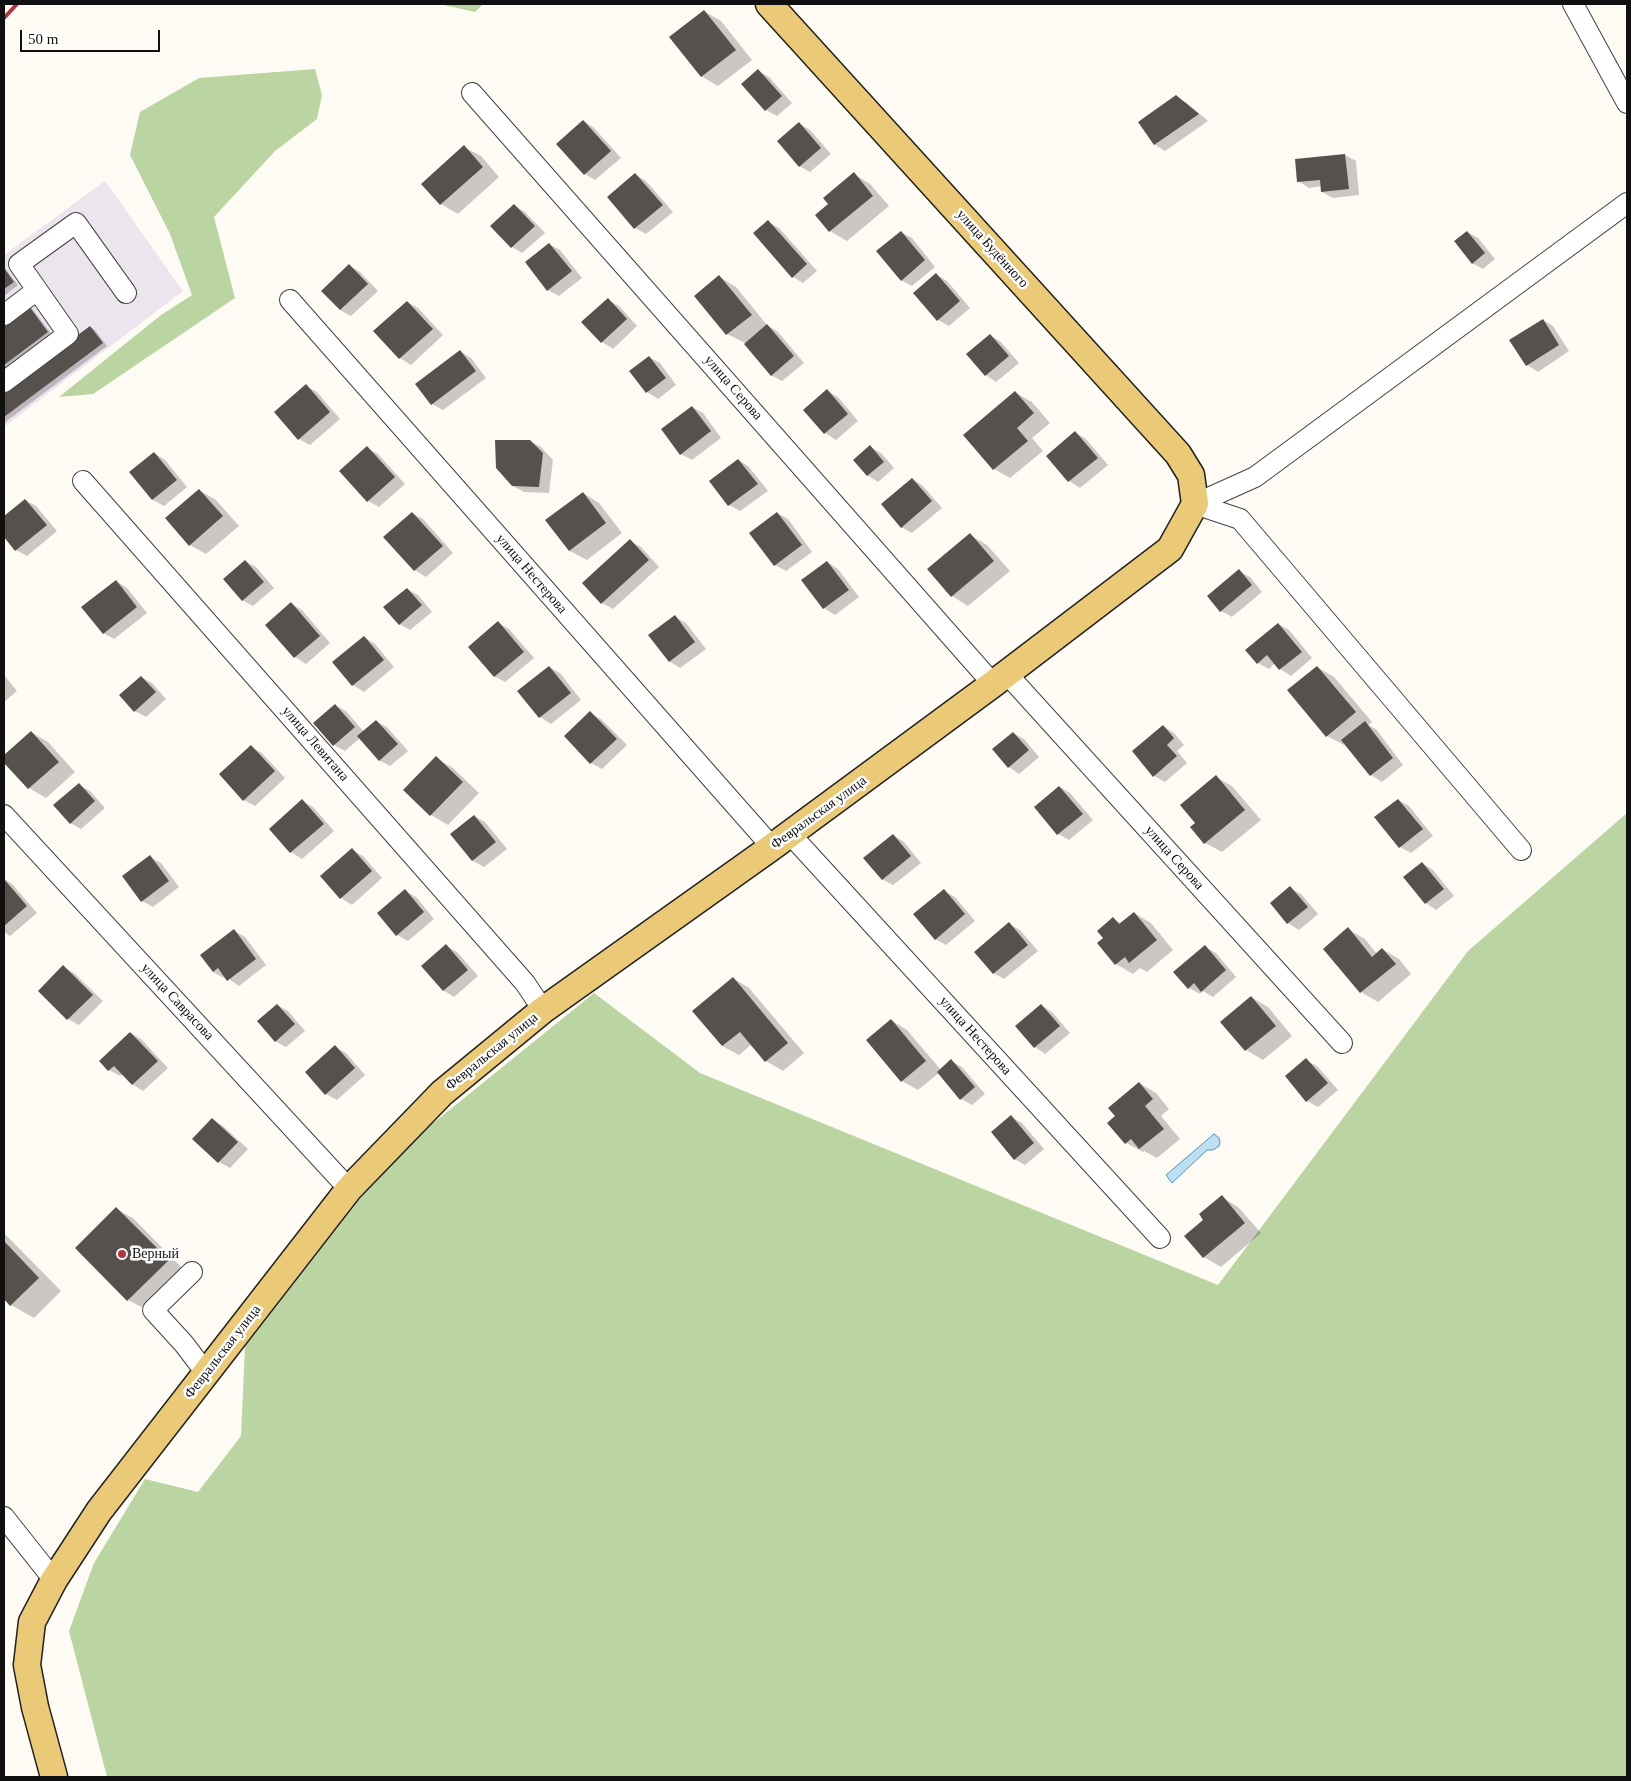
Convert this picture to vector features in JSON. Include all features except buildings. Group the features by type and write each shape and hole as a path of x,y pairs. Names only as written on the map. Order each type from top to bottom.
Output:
{"main road":[{"name":"улица Будённого","path":"769,4 1178,454 1191,475 1195,504"},
{"name":"Февральская улица","path":"54,1777 35,1707 27,1665 32,1622 54,1580 99,1511 349,1189 442,1092 543,1010 781,841 1000,679 1170,549 1195,504"}],"street":[{"path":"1573,4 1627,103"},
{"name":"улица Серова","path":"472,92 1000,679 1342,1043"},
{"path":"1195,504 1255,477 1627,203"},
{"path":"4,382 68,334 19,264 76,223 126,293"},
{"path":"4,315 37,290"},
{"name":"улица Нестерова","path":"290,300 781,841 1160,1238"},
{"name":"улица Левитана","path":"83,481 525,983 543,1010"},
{"path":"1195,504 1240,519 1521,850"},
{"name":"улица Саврасова","path":"4,816 349,1189"},
{"path":"192,1272 153,1310 184,1344 206,1373"},
{"path":"4,1517 54,1580"}],"shaded area":[{"path":"105,181 183,291 4,427 4,255"}],"green space":[{"path":"439,4 483,4 475,12"},
{"path":"315,69 322,95 317,119 275,151 214,217 235,298 93,394 59,397 161,315 192,295 170,234 130,155 140,112 199,78"},
{"path":"1627,813 1627,1777 107,1777 69,1631 94,1563 145,1479 198,1492 241,1436 245,1347 395,1154 594,993 700,1073 1218,1285 1468,951"}],"water":[{"path":"1214,1134 1219,1138 1219,1146 1213,1150 1207,1150 1172,1183 1166,1175"}],"railway":[{"path":"4,18 17,4"}],"place":[{"name":"Верный","path":"122,1254"}]}
